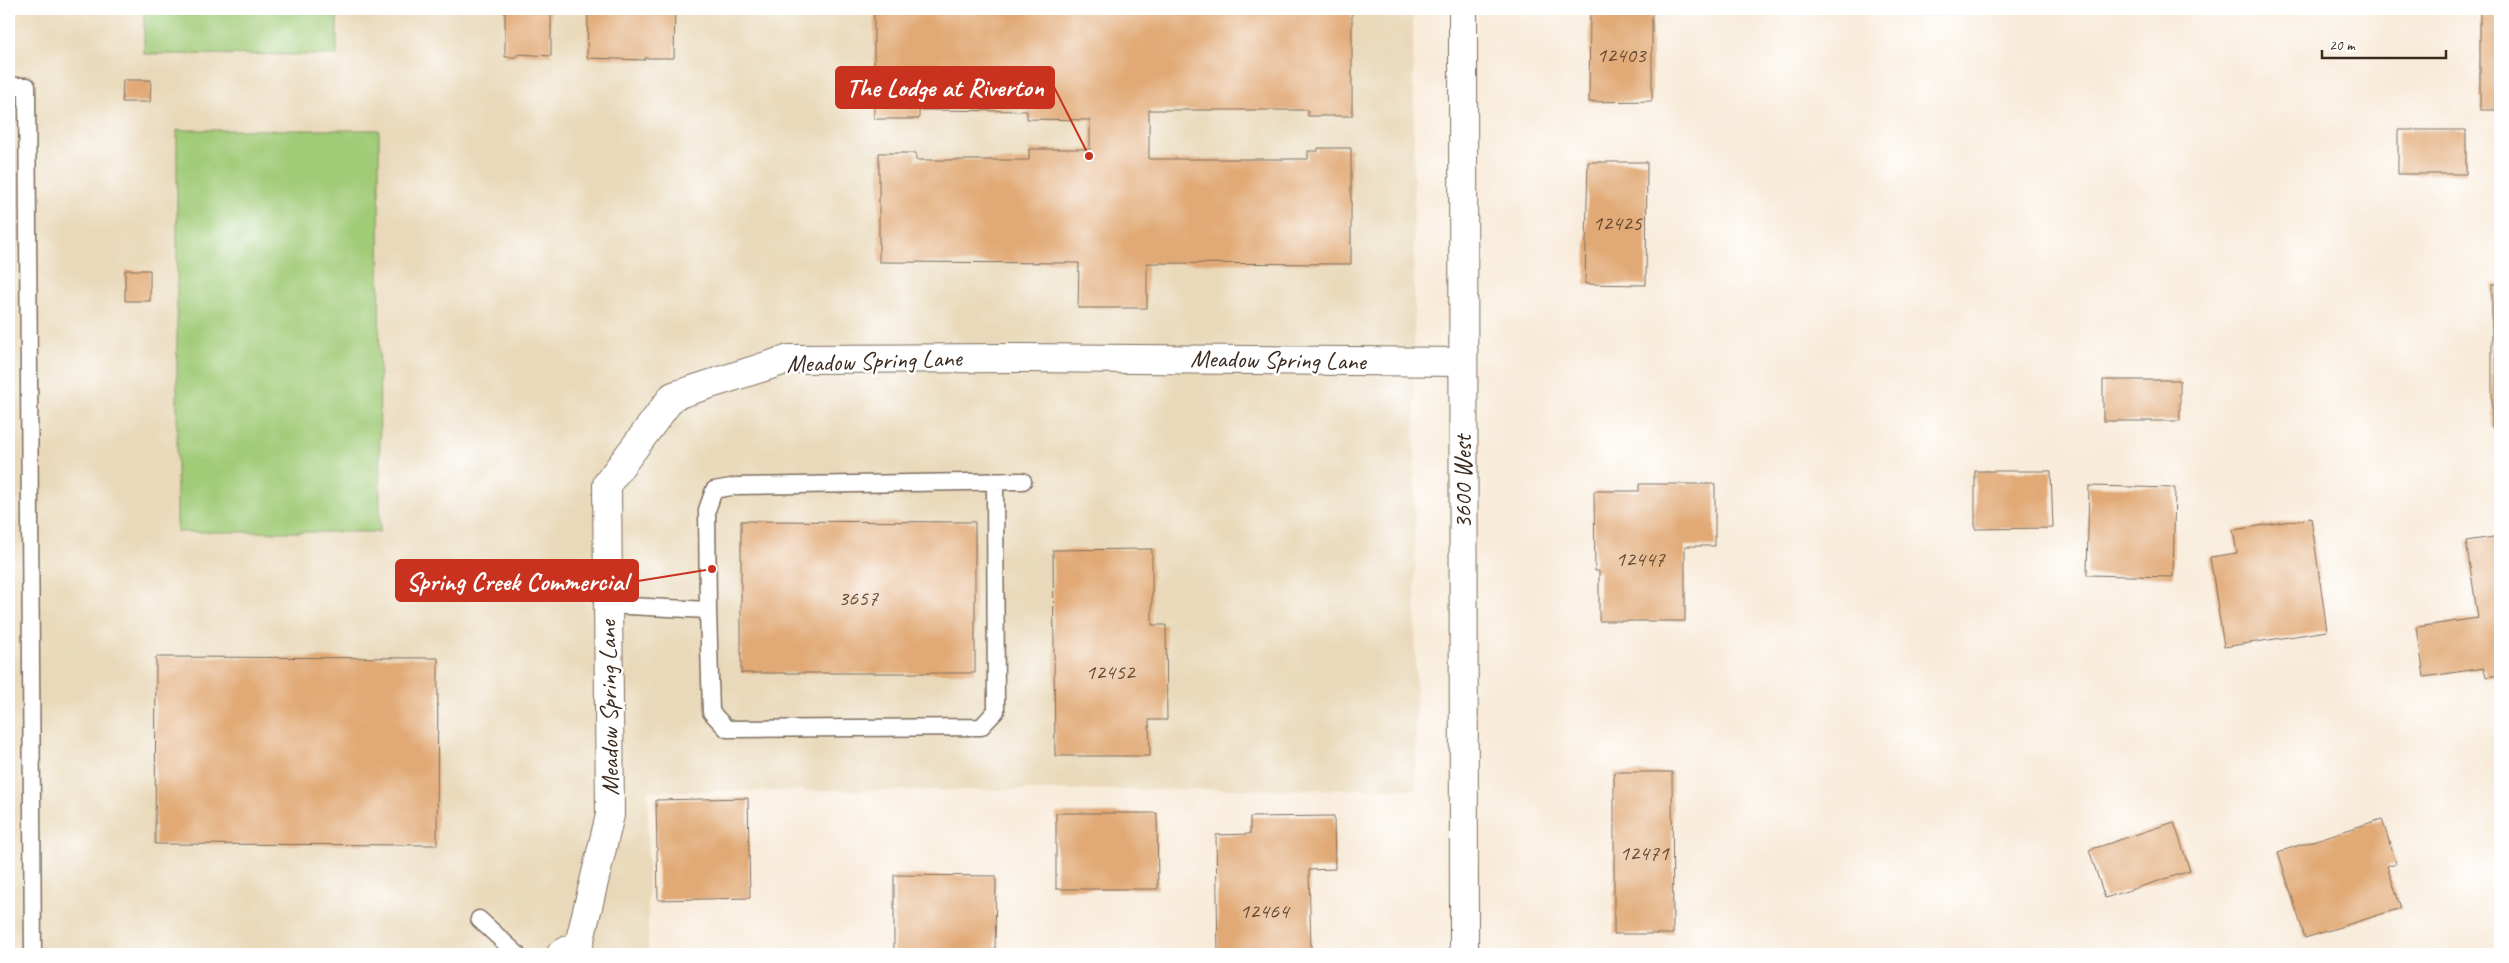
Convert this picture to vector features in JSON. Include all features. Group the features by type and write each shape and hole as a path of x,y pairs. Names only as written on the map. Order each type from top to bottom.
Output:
{"street":[{"name":"3600 West","path":"1463,9 1464,954"},
{"name":"Meadow Spring Lane","path":"561,954 579,944 610,815 607,484 673,396 789,359 1021,358 1463,362"}],"lane":[{"path":"9,86 27,86 32,949"},
{"path":"994,482 996,711 982,727 727,728 711,712 707,510 714,490 737,486 1023,481"},
{"path":"608,606 708,610"},
{"path":"480,919 517,954"}],"shaded area":[{"path":"9,9 1413,9 1416,789 648,791 648,954 9,954"}],"green space":[{"path":"144,9 337,9 337,55 144,54"},
{"path":"177,130 379,130 380,532 177,532"}],"building":[{"path":"505,9 551,9 551,56 519,54 515,57 505,57"},
{"path":"588,9 675,9 674,58 645,58 645,60 587,58"},
{"path":"874,9 1352,9 1352,116 1308,116 1308,110 1149,110 1149,159 1308,159 1308,151 1318,151 1318,148 1351,148 1351,264 1147,263 1147,308 1078,308 1079,263 879,262 879,153 916,153 916,160 1029,160 1029,149 1090,149 1090,120 1027,119 1027,111 919,110 919,119 874,119"},
{"path":"1590,9 1652,9 1652,101 1589,102"},
{"path":"2480,9 2500,9 2500,110 2480,110"},
{"path":"123,80 151,80 150,102 122,102"},
{"path":"2398,130 2466,130 2466,174 2398,174"},
{"path":"1588,162 1647,162 1646,285 1585,284"},
{"path":"125,270 150,270 150,301 125,301"},
{"path":"2492,284 2500,284 2500,428 2492,428"},
{"path":"2103,380 2180,380 2180,421 2103,421"},
{"path":"1975,471 2051,471 2053,528 1975,529"},
{"path":"1639,484 1715,484 1715,546 1685,546 1685,621 1599,621 1599,571 1595,571 1594,491 1639,491"},
{"path":"2089,486 2175,488 2173,577 2087,575"},
{"path":"2311,518 2327,631 2224,647 2210,557 2237,553 2233,530"},
{"path":"741,521 975,522 975,673 741,673"},
{"path":"2500,536 2500,675 2486,677 2484,668 2424,677 2417,627 2478,618 2466,541"},
{"path":"1152,549 1152,625 1166,625 1167,720 1149,720 1150,756 1055,756 1053,550"},
{"path":"156,657 438,658 437,845 155,844"},
{"path":"1614,772 1672,772 1673,934 1614,934"},
{"path":"748,798 750,898 658,900 656,800"},
{"path":"1056,813 1157,813 1158,889 1056,889"},
{"path":"1334,816 1335,869 1309,870 1311,951 1218,953 1216,835 1250,834 1250,817"},
{"path":"2382,819 2396,863 2387,866 2401,908 2305,938 2278,852"},
{"path":"2174,822 2190,871 2105,898 2089,850"},
{"path":"894,875 996,876 995,954 894,954"}],"place":[{"name":"The Lodge at Riverton","path":"1089,156"},
{"name":"Spring Creek Commercial","path":"712,569"}]}
